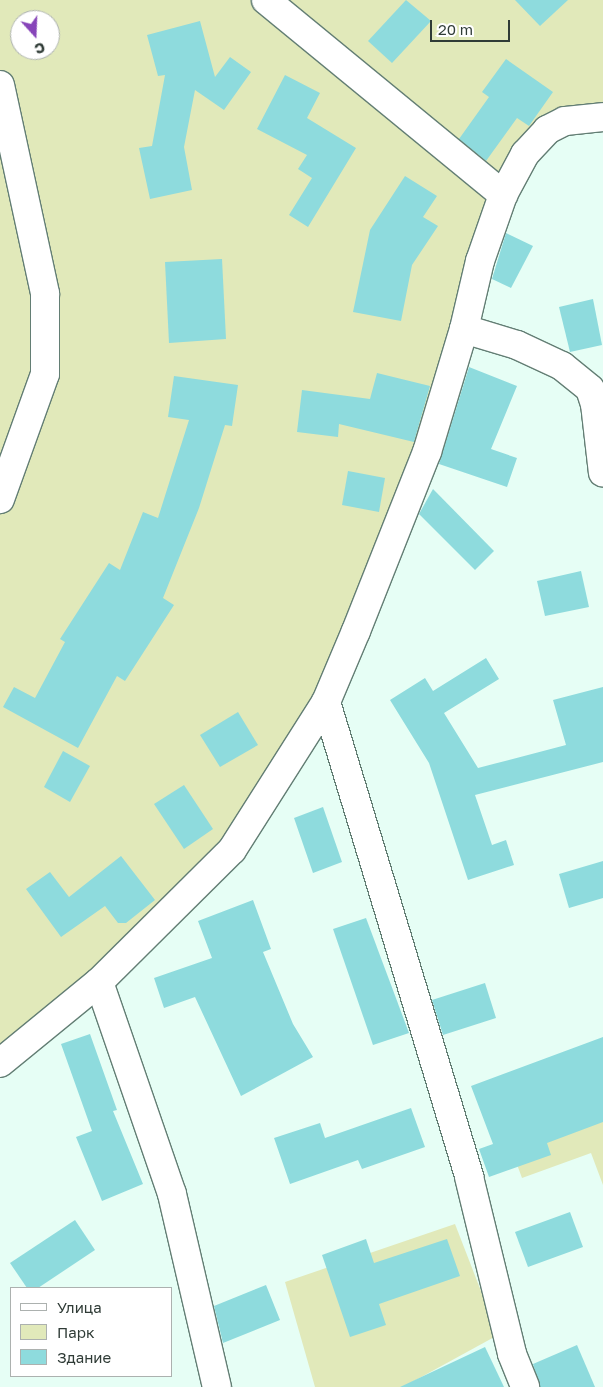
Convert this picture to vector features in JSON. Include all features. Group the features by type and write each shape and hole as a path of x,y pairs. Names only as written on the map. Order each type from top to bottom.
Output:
{"street":[{"path":"266,0 503,195"},
{"path":"0,84 45,294 45,374 0,499"},
{"path":"0,1063 99,982 232,850 326,702 427,452 464,329 480,261 503,195 525,154 547,130 566,121 603,117"},
{"path":"464,329 517,344 562,366 590,388 595,404 603,473"},
{"path":"326,702 469,1177 512,1354 525,1387"},
{"path":"99,982 172,1194 217,1387"}],"green space":[{"path":"0,0 603,0 603,119 594,118 525,158 351,633 228,846 0,1075"},
{"path":"603,1053 603,1185 591,1153 522,1178 491,1094"},
{"path":"455,1224 498,1335 403,1387 315,1387 285,1282"}],"building":[{"path":"406,0 431,21 392,63 368,41"},
{"path":"515,0 568,0 540,26"},
{"path":"200,21 215,77 230,57 251,72 224,110 195,90 184,147 192,190 150,199 139,148 152,146 165,75 158,76 147,35"},
{"path":"506,59 553,92 529,126 517,118 486,161 459,139 489,97 482,92"},
{"path":"285,75 320,93 307,118 356,148 308,227 289,215 312,178 298,169 307,155 257,129"},
{"path":"405,176 437,196 423,217 438,226 412,265 401,321 353,312 370,230"},
{"path":"506,233 533,246 511,288 492,279"},
{"path":"222,259 226,339 169,343 165,262"},
{"path":"593,299 602,345 570,352 559,307"},
{"path":"469,367 517,386 491,449 517,458 507,487 439,464"},
{"path":"377,373 430,386 414,442 339,424 338,437 297,432 302,390 370,399"},
{"path":"174,376 238,385 232,426 225,425 199,508 163,598 174,605 125,681 117,676 78,748 3,707 14,687 35,698 65,642 60,639 109,563 120,570 143,512 158,518 189,420 168,417"},
{"path":"348,471 385,478 379,512 342,505"},
{"path":"433,489 494,551 475,570 419,514"},
{"path":"581,571 589,607 545,616 537,581"},
{"path":"486,658 499,679 444,713 478,768 566,745 553,700 603,687 603,762 475,795 492,845 506,840 514,865 468,880 429,763 390,700 425,678 433,691"},
{"path":"238,712 258,745 220,767 200,735"},
{"path":"63,751 90,766 70,802 44,787"},
{"path":"184,785 213,829 184,849 154,804"},
{"path":"323,807 342,862 313,873 294,818"},
{"path":"121,856 155,900 126,923 118,923 105,906 61,937 26,889 50,872 69,897"},
{"path":"603,861 603,898 569,908 559,874"},
{"path":"253,900 271,949 263,952 293,1024 313,1057 241,1096 195,997 164,1008 154,978 212,958 198,921"},
{"path":"366,918 409,1033 373,1045 333,929"},
{"path":"485,983 496,1018 443,1035 432,1000"},
{"path":"90,1034 117,1110 113,1111 143,1184 102,1201 76,1137 92,1131 61,1044"},
{"path":"603,1037 603,1122 547,1143 551,1155 489,1177 479,1149 493,1144 471,1086"},
{"path":"411,1108 425,1147 362,1169 358,1160 290,1184 274,1138 320,1123 325,1138"},
{"path":"570,1212 583,1247 528,1267 515,1232"},
{"path":"75,1220 95,1250 40,1287 26,1287 10,1263"},
{"path":"366,1239 374,1263 447,1239 460,1276 379,1304 386,1325 350,1337 322,1255"},
{"path":"266,1285 280,1320 223,1343 214,1306"},
{"path":"577,1345 595,1387 540,1387 533,1364"},
{"path":"485,1347 504,1387 400,1387"}]}
